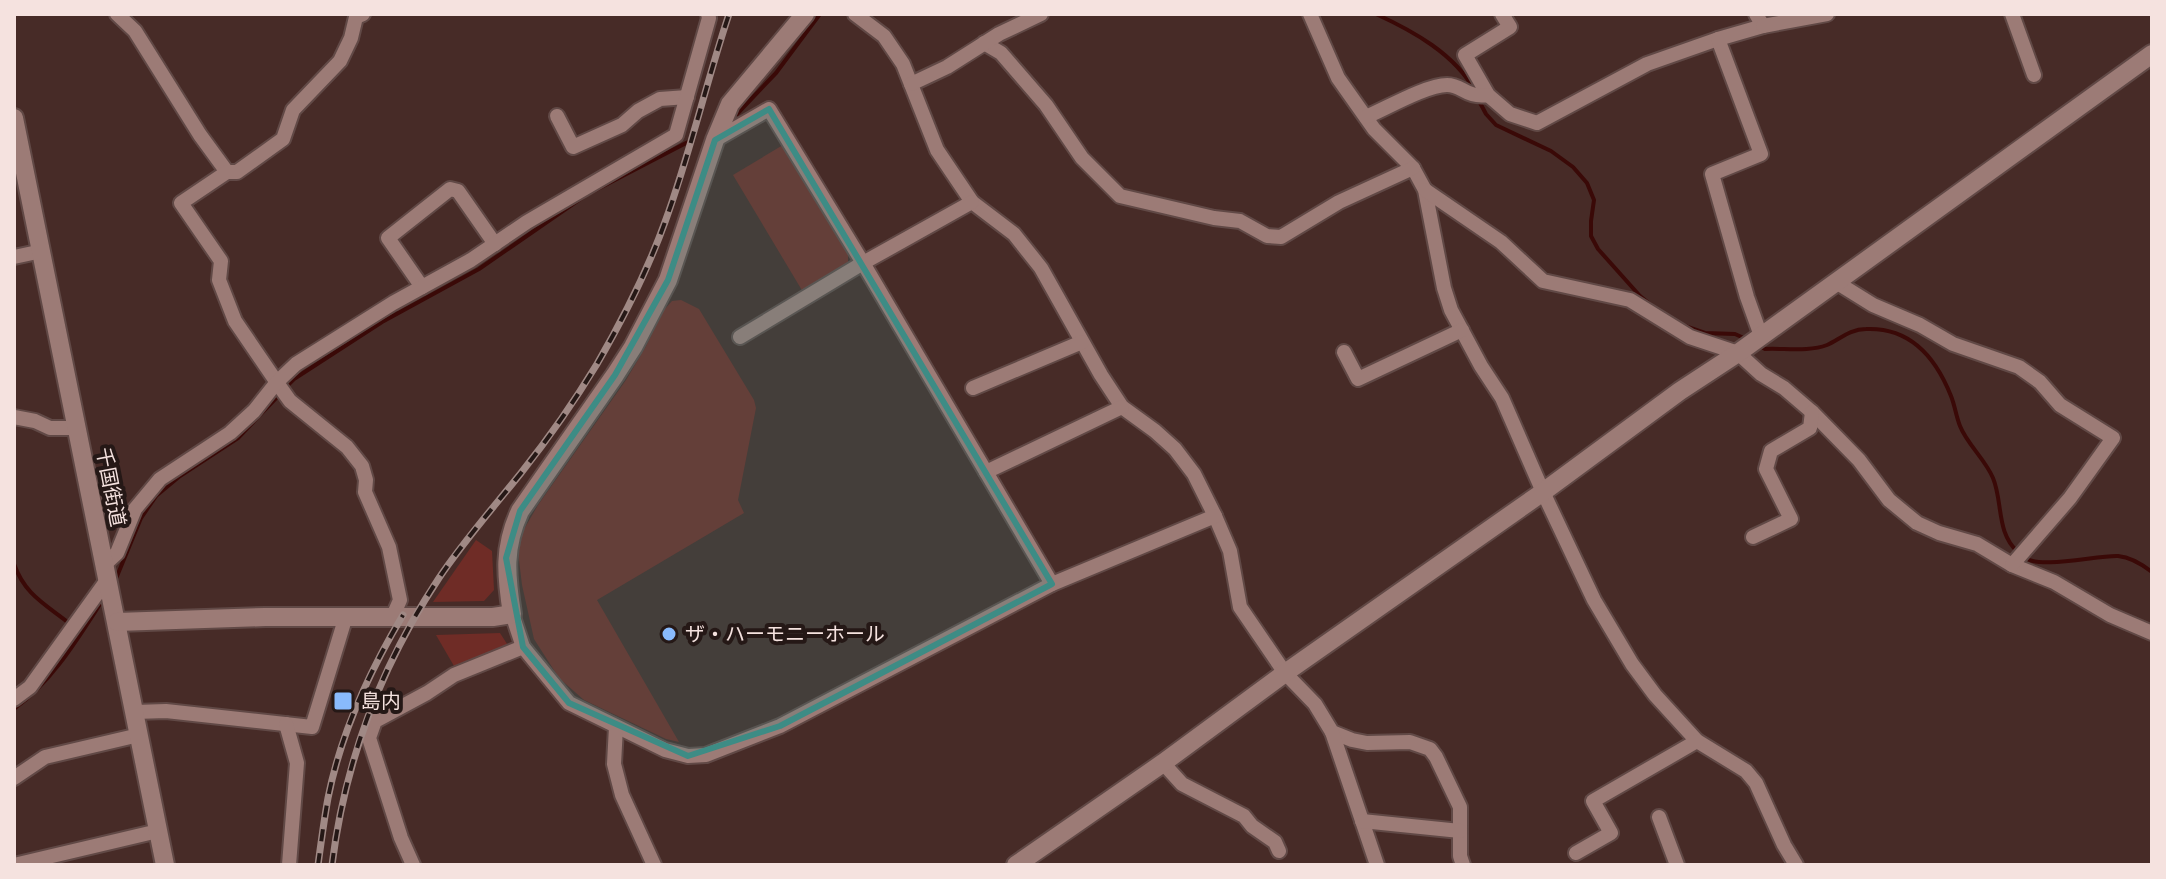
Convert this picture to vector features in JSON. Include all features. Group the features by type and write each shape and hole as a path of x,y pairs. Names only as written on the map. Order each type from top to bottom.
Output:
{"street":[{"path":"117,14 135,31 227,172"},
{"path":"363,14 356,17 351,38 340,61 293,110 283,139 237,172 227,172 181,203 221,261 219,280 235,321 281,388 290,401 347,447 362,466 365,492 389,547 400,600 393,616"},
{"path":"14,699 30,687 107,581 135,509 160,479 230,433 281,388 296,364 676,135 708,14"},
{"path":"805,14 730,104 661,294 621,366 529,496 512,528 506,558 512,614 523,647 569,703 665,750 688,756 706,755 780,726 1052,584 1215,516"},
{"path":"855,14 884,36 903,64 937,150 972,202 1014,234 1041,268 1122,407 1175,449 1194,474 1230,551 1240,607 1285,673 1315,704 1332,732 1377,865"},
{"path":"911,84 1041,14"},
{"path":"1310,14 1338,78 1374,129 1413,168 1425,190 1451,310 1502,398 1543,492 1612,632 1655,695 1697,741 1746,771 1756,783 1796,865"},
{"path":"1480,96 1465,55 1510,27 1502,14"},
{"path":"1366,117 1436,86 1452,84 1510,114 1537,123 1647,64 1718,39 1760,20 1827,14"},
{"path":"2012,14 2034,75"},
{"path":"1718,39 1761,154 1712,174 1761,336"},
{"path":"984,43 1001,53 1046,105 1082,158 1120,196 1240,221 1267,236 1281,237 1339,202 1413,168"},
{"path":"1016,865 1543,492 1680,391 1738,353 2152,54"},
{"path":"557,116 573,147 622,125 638,111 660,99 687,97"},
{"path":"715,140 769,109 1052,584"},
{"name":"千国街道","path":"14,118 165,865"},
{"path":"422,287 388,238 450,189 458,191 495,244"},
{"path":"1425,190 1501,242 1543,281 1630,300 1690,337 1738,353 1812,412 1859,460 1889,500 1917,523 1977,544 2012,565 2054,582 2110,615 2152,633"},
{"path":"740,337 972,202"},
{"path":"14,257 42,251"},
{"path":"1836,282 1873,305 1920,325 1953,344 2019,367 2040,382 2060,405 2113,438 2070,498 2012,565"},
{"path":"1344,352 1358,379 1462,330"},
{"path":"973,388 1082,342"},
{"path":"986,472 1122,407"},
{"path":"1753,537 1791,519 1766,469 1771,451 1810,428 1812,412"},
{"path":"14,417 50,428 77,428"},
{"path":"117,622 346,616 493,617 512,614"},
{"path":"135,712 166,711 312,727 346,616"},
{"path":"413,865 401,838 369,738 375,721 454,675 523,647"},
{"path":"286,724 297,763 289,865"},
{"path":"616,727 614,764 622,795 654,865"},
{"path":"1332,732 1367,743 1410,742 1430,749 1460,807 1460,856 1463,865"},
{"path":"14,778 45,757 139,735"},
{"path":"1576,853 1611,833 1593,801 1697,741"},
{"path":"1163,763 1182,784 1244,816 1252,826 1275,842 1279,851"},
{"path":"1659,817 1677,865"},
{"path":"1362,821 1460,831"},
{"path":"14,865 158,831"}],"highlighted area":[{"path":"769,109 1052,584 780,726 688,756 569,703 523,647 506,558 520,511 615,375 668,280 715,140"}],"shaded area":[{"path":"783,145 848,253 848,264 803,292 733,175"},
{"path":"681,300 699,309 754,400 756,408 738,500 744,513 597,600 679,742 666,739 584,700 559,678 534,639 518,552 523,531 538,505 626,380 664,310 672,301"},
{"path":"476,540 492,551 494,590 484,601 433,602"},
{"path":"500,633 509,647 458,668 436,635"}],"waterway":[{"path":"737,114 776,73 820,14"},
{"path":"1376,14 1418,36 1445,55 1475,91"},
{"path":"1478,99 1496,125 1551,151 1573,167 1587,183 1594,200 1591,236 1598,249 1651,305"},
{"path":"285,388 382,322 479,269 586,195 688,142"},
{"path":"1682,325 1705,333 1735,334 1746,339"},
{"path":"1758,345 1765,349 1812,348 1866,329 1896,333 1909,339 1929,358 1945,382 1963,433 1993,478 2006,536 2018,552"},
{"path":"115,581 141,518 156,496 180,476 238,438 279,395"},
{"path":"2024,557 2031,561 2055,562 2118,556 2152,572"},
{"path":"14,564 30,591 70,624"},
{"path":"14,709 53,672 104,598"}],"railway":[{"path":"332,865 356,752 368,716 399,646 448,565 531,460 579,392 607,347 642,277 674,196 729,14"},
{"path":"318,865 328,798 348,726 379,658 403,615"}],"place":[{"name":"ザ・ハーモニーホール","path":"669,634"},
{"name":"島内","path":"343,701"}]}
